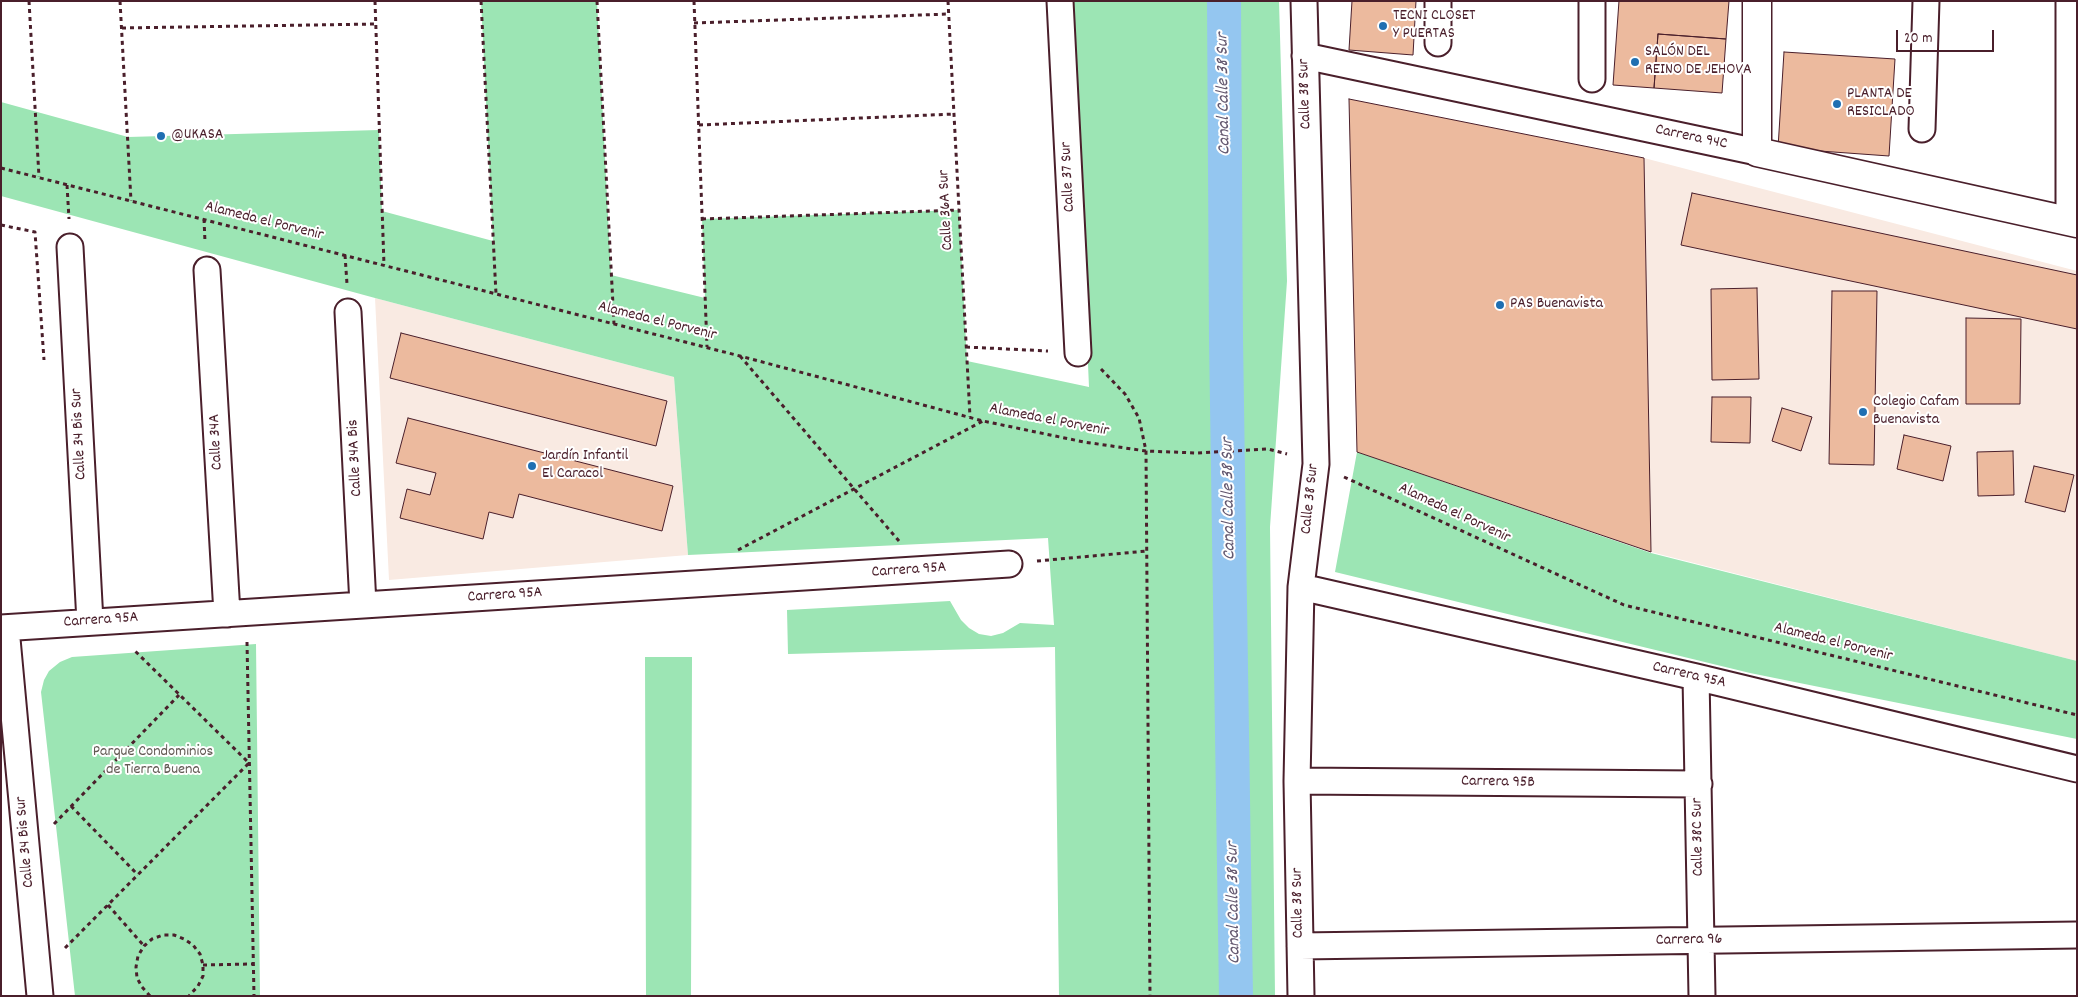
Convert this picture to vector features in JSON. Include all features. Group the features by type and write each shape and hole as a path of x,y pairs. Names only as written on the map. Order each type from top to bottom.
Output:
{"street":[{"name":"Calle 37 Sur","path":"1060,1 1078,353"},
{"name":"Calle 38 Sur","path":"1301,996 1297,781 1301,587 1316,464 1304,1"},
{"path":"1438,1 1438,43"},
{"path":"1592,1 1592,78"},
{"path":"1756,1 1758,152"},
{"path":"1922,128 1926,1"},
{"path":"2069,1 2073,222"},
{"name":"Carrera 94C","path":"1305,56 1758,152 2073,222"},
{"name":"Calle 34 Bis Sur","path":"70,247 90,622"},
{"name":"Calle 34A","path":"207,270 227,614"},
{"name":"Calle 34A Bis","path":"348,312 363,605"},
{"name":"Carrera 95A","path":"3,628 1009,564"},
{"name":"Carrera 95A","path":"1301,587 1696,677 2077,768"},
{"name":"Calle 34 Bis Sur","path":"3,628 40,996"},
{"name":"Calle 38C Sur","path":"1696,677 1702,996"},
{"name":"Carrera 95B","path":"1297,781 1699,784"},
{"name":"Carrera 96","path":"1300,946 2077,935"}],"path":[{"path":"29,1 39,177"},
{"path":"120,1 131,200"},
{"path":"375,1 384,265"},
{"path":"481,1 496,294"},
{"path":"597,1 614,324"},
{"path":"694,1 707,347"},
{"name":"Calle 36A Sur","path":"948,1 970,417"},
{"path":"694,23 948,14"},
{"path":"122,28 376,24"},
{"path":"699,125 954,114"},
{"name":"Alameda el Porvenir","path":"1,168 707,347 983,420 1084,442 1146,451 1196,454 1268,449 1292,455 1316,464 1624,605 2077,715"},
{"path":"702,219 959,210"},
{"path":"1,225 35,232"},
{"path":"966,347 1078,353 1094,362 1125,394 1139,418 1146,451 1150,996"},
{"path":"740,356 925,570"},
{"path":"732,553 983,420"},
{"path":"1009,564 1147,551"},
{"path":"247,639 254,996"},
{"path":"129,646 249,763"},
{"path":"52,826 179,695"},
{"path":"60,954 249,763"},
{"path":"72,806 138,875"},
{"path":"108,905 144,946"},
{"path":"150,996 142,988 137,978 138,956 144,946 152,939 163,935 174,935 184,938 200,954 203,964 202,976 198,986 189,996"},
{"path":"203,964 253,964"}],"shaded area":[{"name":"Colegio Cafam Buenavista","path":"1644,158 2077,271 2077,661 1651,552"},
{"name":"Jardín Infantil El Caracol","path":"375,298 674,377 688,555 389,580"}],"green space":[{"path":"481,1 597,1 611,275 705,298 702,219 959,210 967,361 1089,387 1072,1 1279,1 1287,281 1270,527 1275,996 1059,996 1055,647 788,654 787,610 950,601 961,620 979,634 991,636 1003,633 1020,623 1054,625 1048,538 688,555 674,377 1,196 1,102 128,137 379,130 382,211 493,241"},
{"path":"1357,452 1651,553 2077,661 2077,739 1750,673 1335,572"},
{"name":"Parque Condominios de Tierra Buena","path":"256,644 260,996 75,996 41,692 44,680 49,671 60,662 72,657"},
{"path":"645,657 692,657 691,996 646,996"}],"building":[{"name":"TECNI CLOSET Y PUERTAS","path":"1352,1 1416,1 1413,55 1349,50"},
{"name":"SALÓN DEL REINO DE JEHOVA","path":"1619,1 1729,1 1726,39 1658,34 1654,88 1613,85"},
{"path":"1658,34 1726,39 1722,93 1654,88"},
{"name":"PLANTA DE RESICLADO","path":"1784,52 1895,59 1889,156 1778,148"},
{"name":"PAS Buenavista","path":"1349,99 1644,158 1651,552 1357,452"},
{"path":"1692,193 2077,275 2077,329 1681,245"},
{"path":"1757,288 1759,379 1712,380 1711,289"},
{"path":"1832,291 1877,291 1874,465 1829,464"},
{"path":"1966,318 2021,319 2020,404 1966,404"},
{"path":"401,333 667,401 656,446 390,378"},
{"path":"1712,397 1751,397 1750,443 1711,442"},
{"path":"1782,408 1812,417 1801,451 1772,441"},
{"path":"408,418 673,486 662,531 519,494 513,518 489,512 483,539 400,518 407,489 430,495 436,473 396,463"},
{"path":"1904,435 1951,446 1943,481 1897,469"},
{"path":"2013,451 2014,495 1978,496 1977,452"},
{"path":"2034,466 2074,475 2065,512 2025,502"}],"waterway":[{"name":"Canal Calle 38 Sur","path":"1224,1 1226,339 1236,996"}],"place":[{"name":"TECNI CLOSET Y PUERTAS","path":"1383,26"},
{"name":"SALÓN DEL REINO DE JEHOVA","path":"1635,62"},
{"name":"PLANTA DE RESICLADO","path":"1837,104"},
{"name":"@UKASA","path":"161,136"},
{"name":"PAS Buenavista","path":"1500,305"},
{"name":"Colegio Cafam Buenavista","path":"1863,412"},
{"name":"Jardín Infantil El Caracol","path":"532,466"}]}
